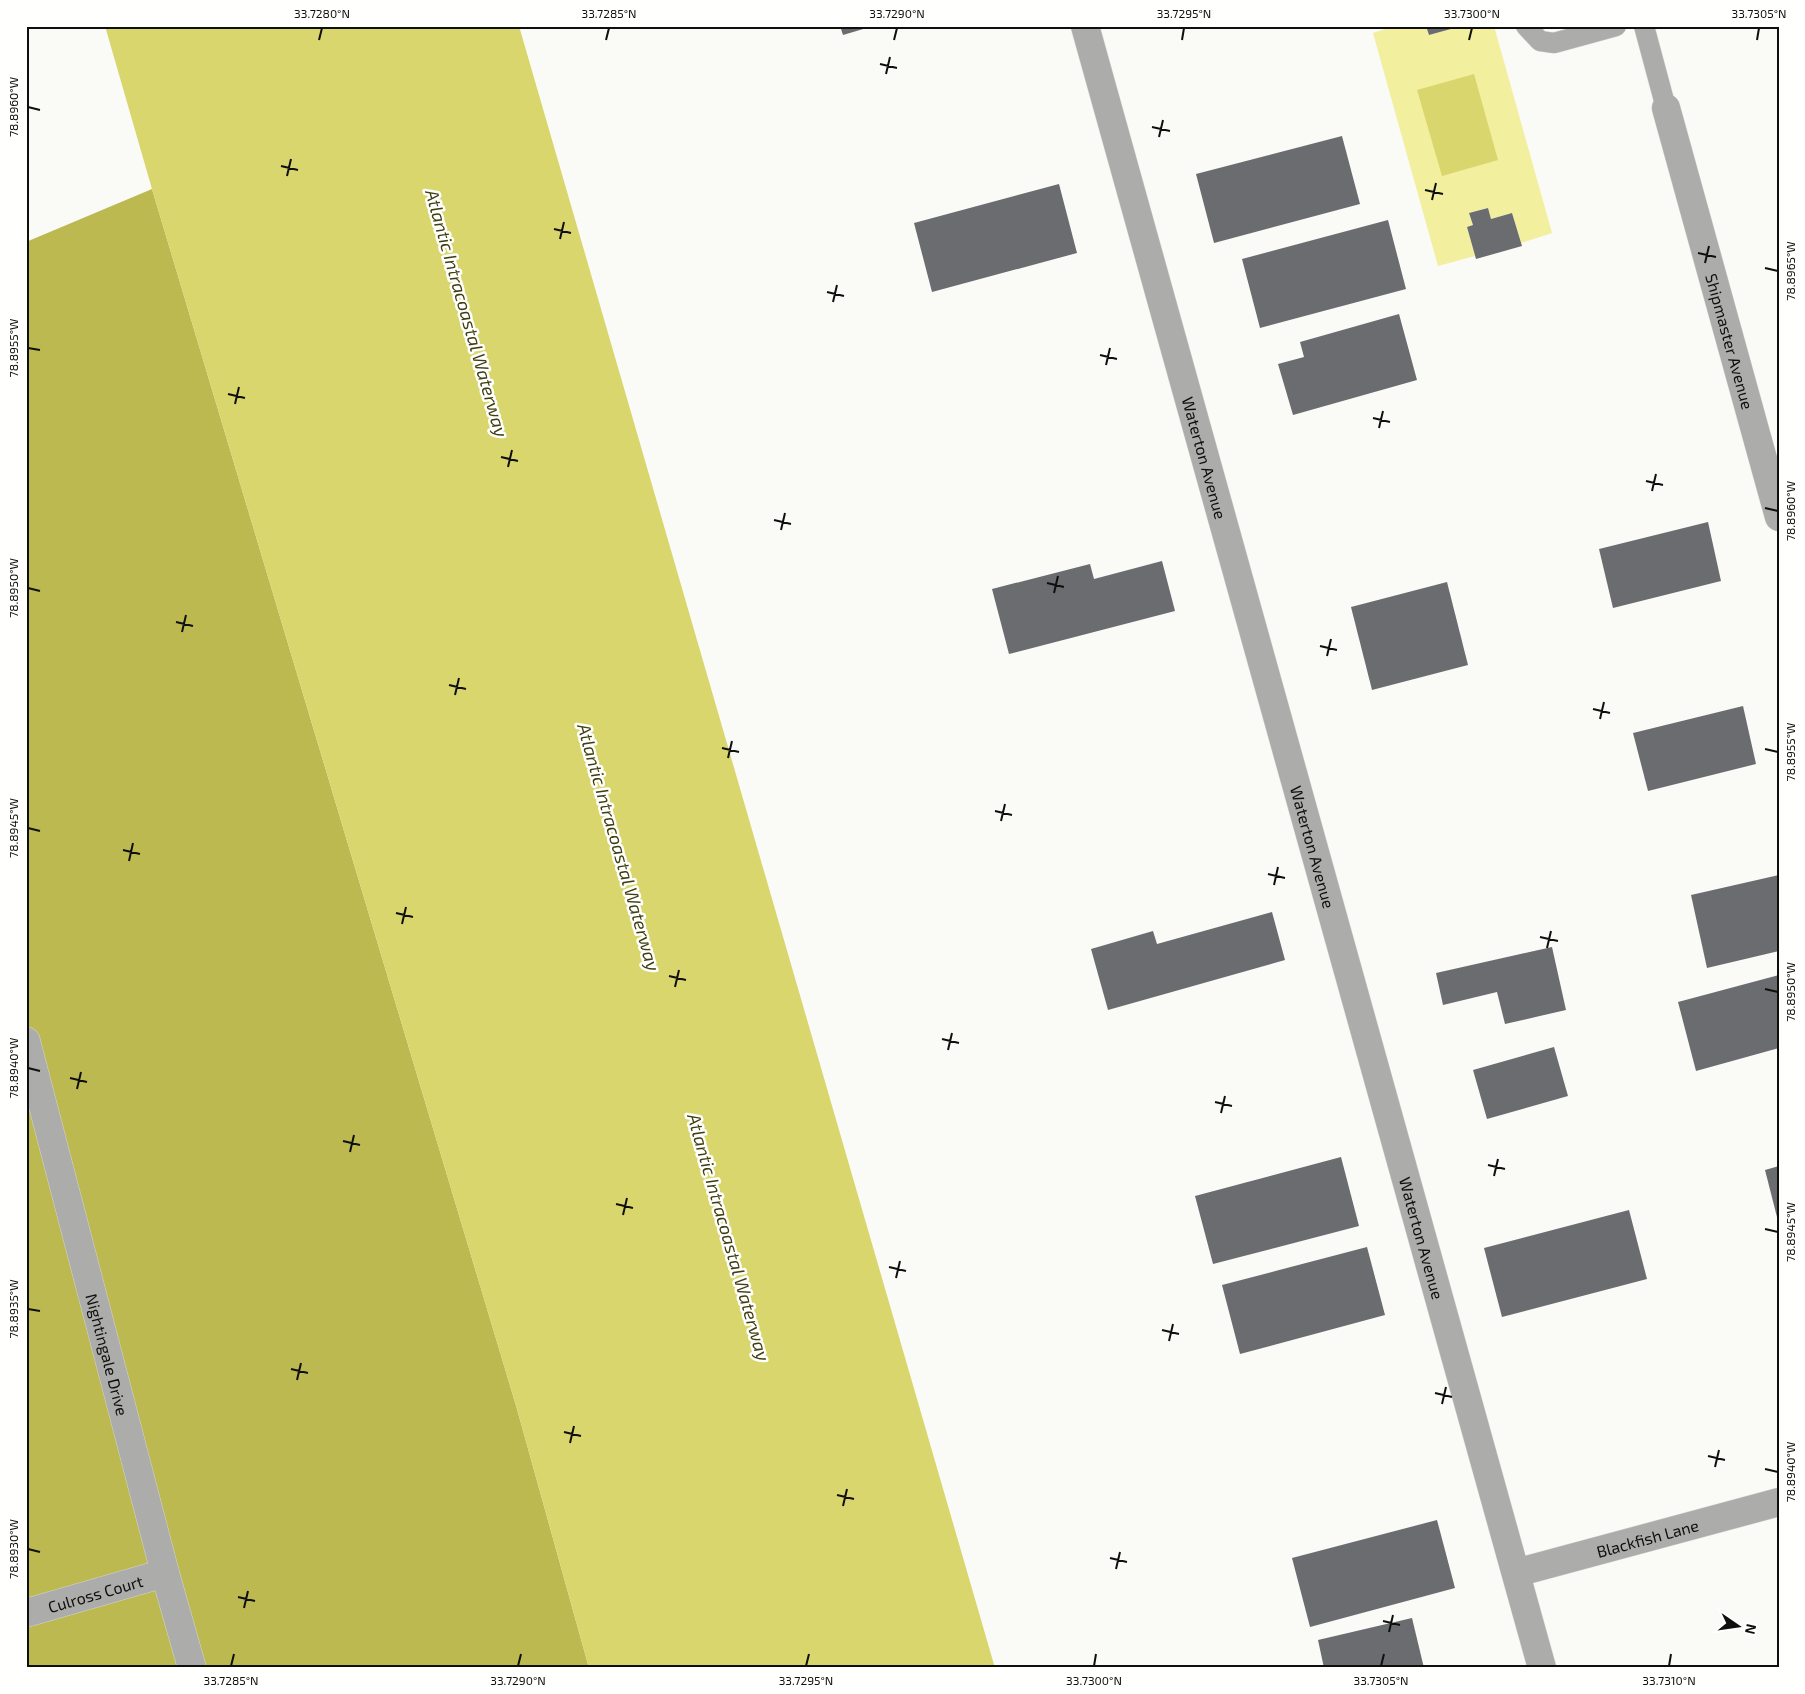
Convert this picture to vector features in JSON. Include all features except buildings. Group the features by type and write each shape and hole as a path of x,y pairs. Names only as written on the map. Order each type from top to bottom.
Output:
{"street":[{"name":"Waterton Avenue","path":"1085,26 1542,1668"},
{"name":"Shipmaster Avenue","path":"1666,108 1779,517"},
{"name":"Nightingale Drive","path":"26,1041 165,1573 192,1668"},
{"name":"Blackfish Lane","path":"1516,1573 1779,1502"},
{"name":"Culross Court","path":"26,1613 165,1573"}],"lane":[{"path":"1526,26 1540,41 1554,43 1616,26"},
{"path":"1644,26 1666,108"}],"shaded area":[{"path":"1395,26 1426,26 1429,35 1460,26 1494,26 1552,233 1521,243 1512,213 1491,219 1488,208 1469,213 1473,225 1467,227 1475,256 1438,266 1373,33"},
{"path":"152,189 517,1409 589,1668 26,1668 26,242"}],"water":[{"name":"Atlantic Intracoastal Waterway","path":"105,26 519,26 995,1668 589,1668 517,1409"},
{"path":"1474,74 1498,160 1442,176 1417,90"}]}
